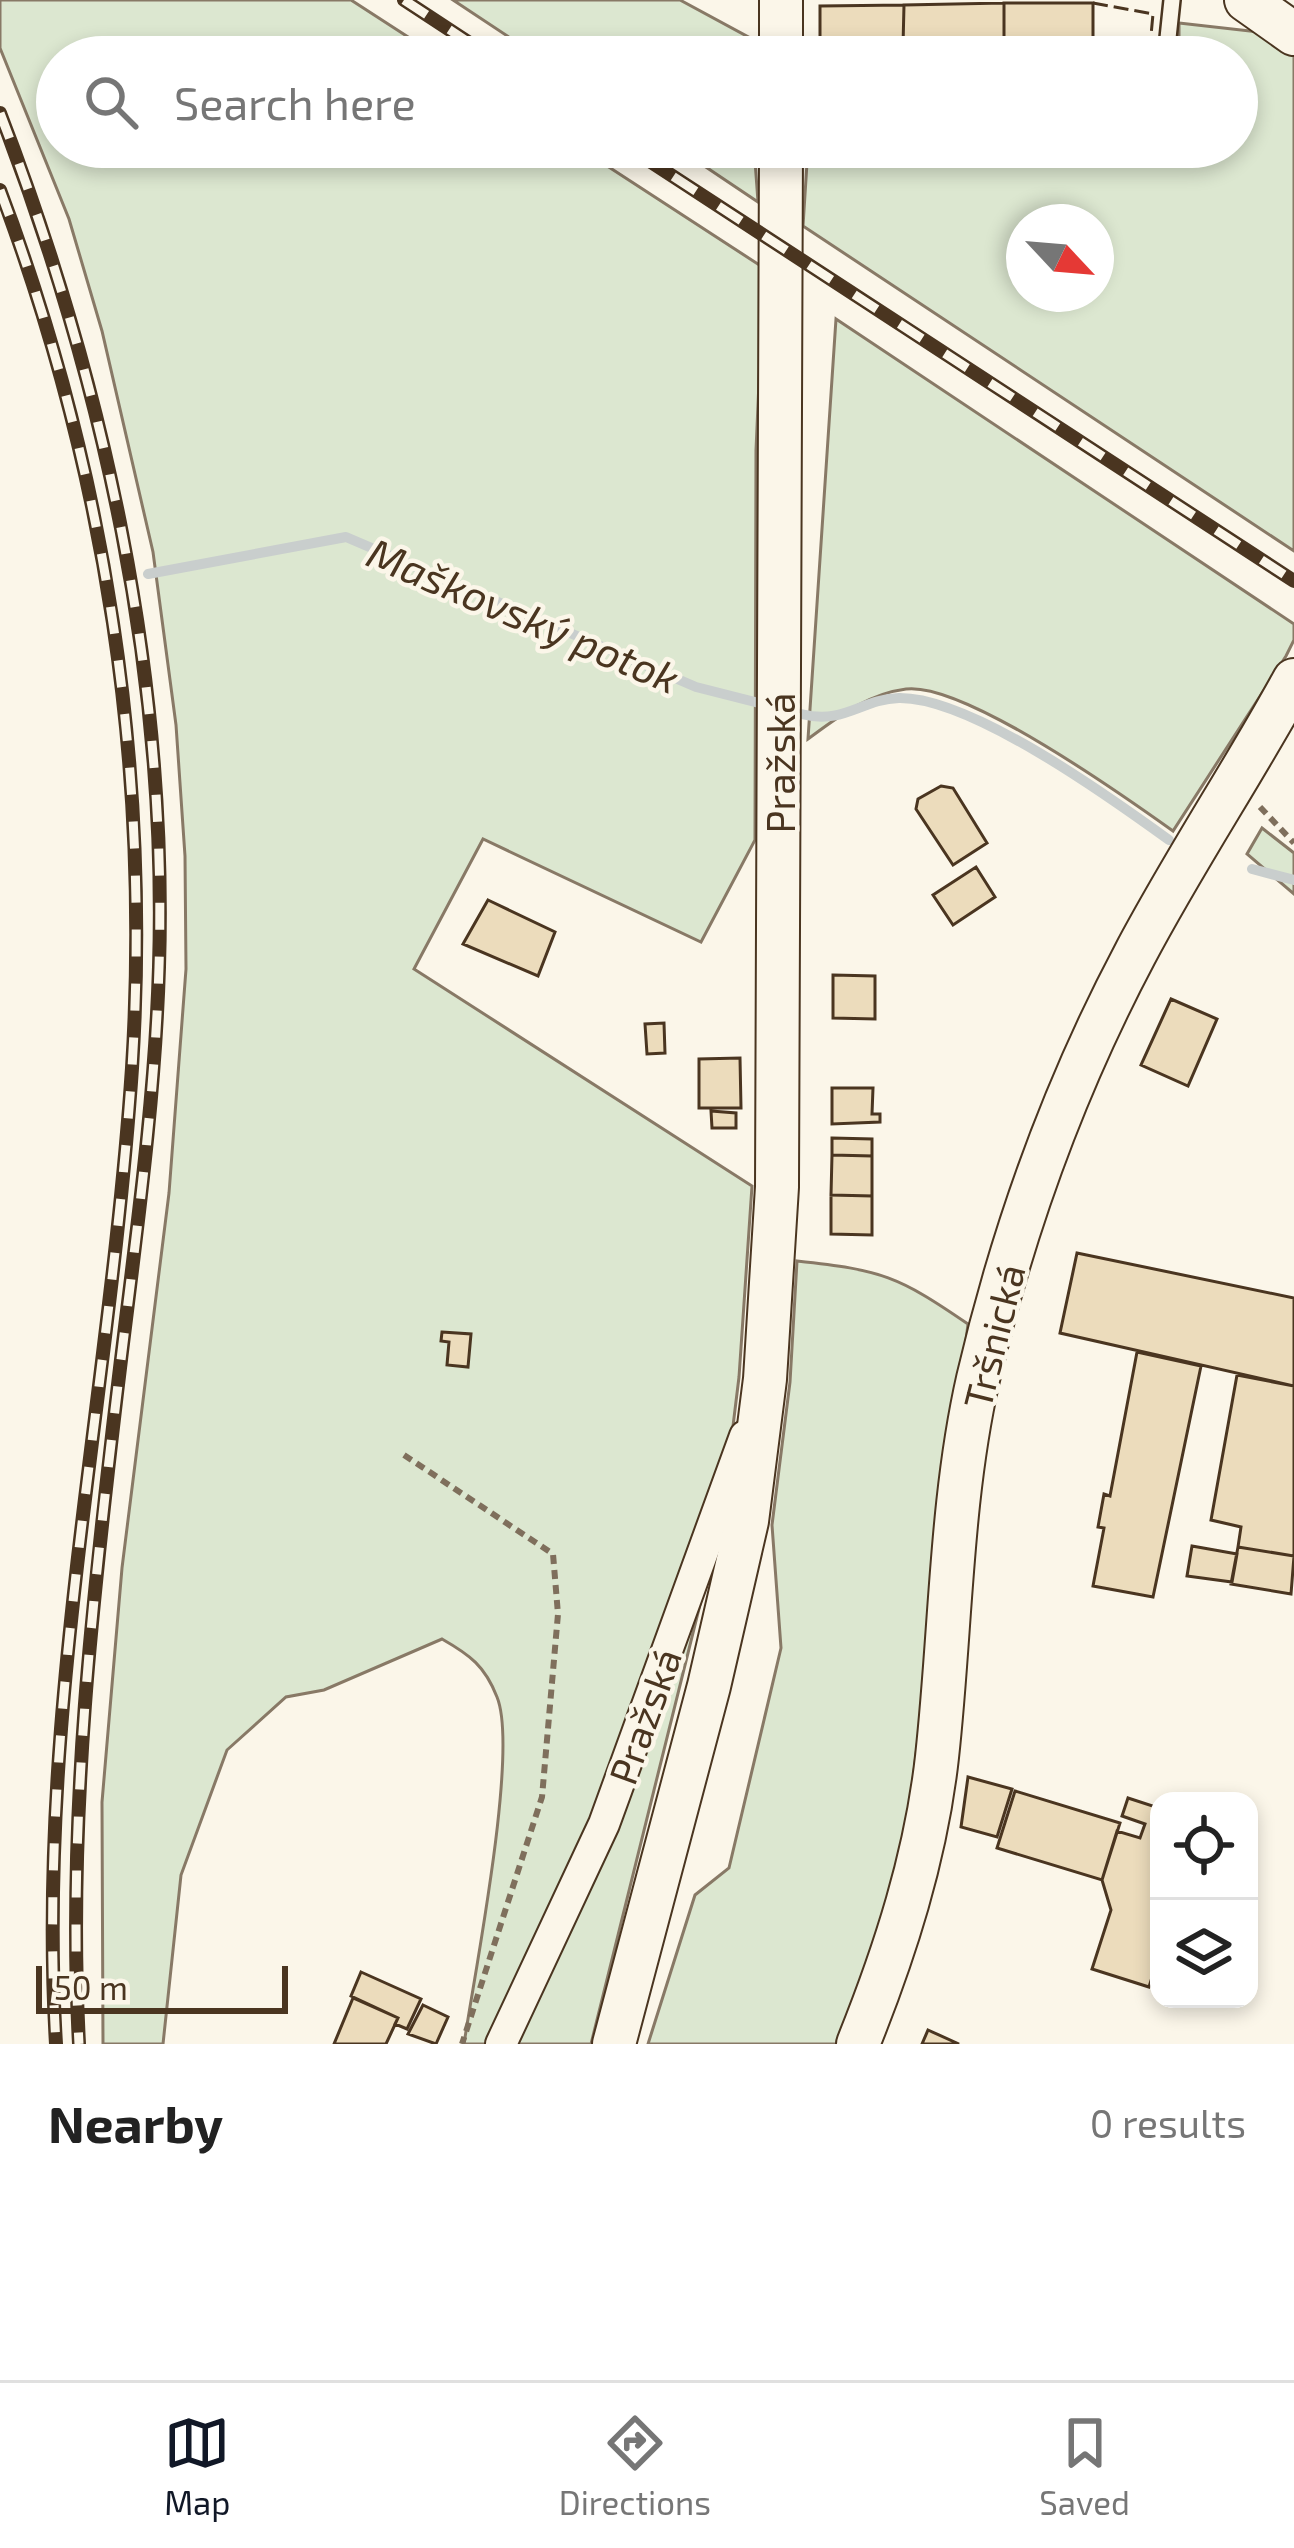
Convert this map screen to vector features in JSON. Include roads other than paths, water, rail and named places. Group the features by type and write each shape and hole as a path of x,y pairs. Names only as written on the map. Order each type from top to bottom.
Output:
{"main road":[{"path":"781,0 781,36"},
{"path":"1246,0 1294,34"},
{"name":"Pražská","path":"614,2044 714,1666 747,1521 765,1379 777,1187 782,168"},
{"name":"Tršnická","path":"858,2044 897,1941 931,1796 968,1440 978,1379 1016,1245 1088,1052 1135,954 1294,680"}],"street":[{"name":"Pražská","path":"502,2044 604,1824 765,1379"}],"lane":[{"path":"1168,36 1172,0"}],"waterway":[{"name":"Maškovský potok","path":"148,574 346,537 696,687 759,703"},
{"name":"Maškovský potok","path":"801,714 830,716 886,699 929,702 1001,731 1169,840"},
{"name":"Maškovský potok","path":"1252,869 1294,880"}],"railway":[{"path":"404,0 459,36"},
{"path":"0,113 70,320 122,532 153,749 159,858 159,967 149,1118 85,1706 77,1875 79,2044"},
{"path":"660,168 1294,581"},
{"path":"0,190 37,296 93,513 127,733 134,844 132,1068 65,1677 56,1799 56,2044"}]}
